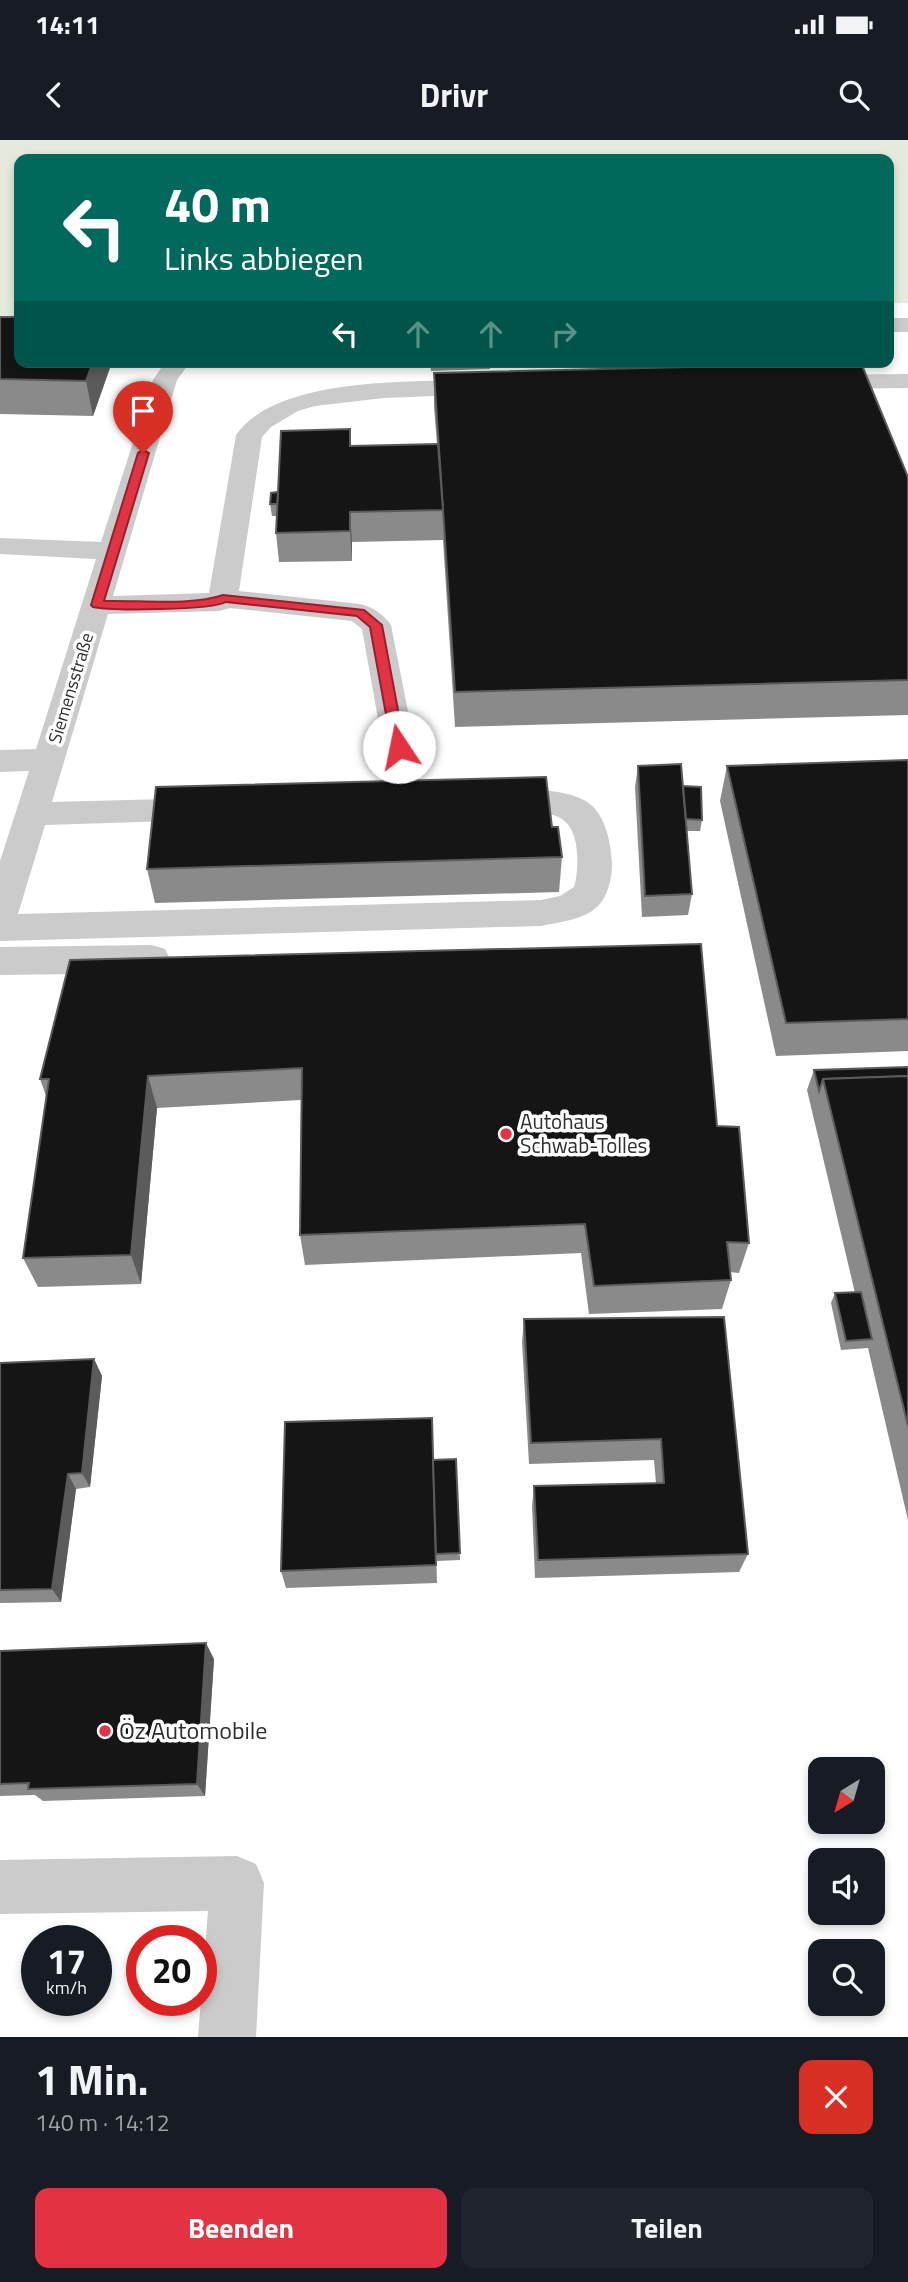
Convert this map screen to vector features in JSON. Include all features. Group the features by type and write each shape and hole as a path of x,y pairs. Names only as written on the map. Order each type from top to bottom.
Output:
{"street":[{"name":"Siemensstraße","path":"0,916 172,371"},
{"path":"796,382 908,381"},
{"path":"97,605 188,604 219,602 223,598 248,435 262,422 289,406 312,399 409,389 504,386"},
{"path":"0,546 114,551"},
{"path":"223,598 360,613 376,625 399,747"},
{"path":"0,761 49,759"},
{"path":"0,928 541,913 567,907 586,896 596,877 589,825 580,813 563,804 465,803"},
{"path":"32,814 241,808"},
{"path":"0,961 179,959"},
{"path":"0,1887 237,1883 227,2037"}],"green space":[{"path":"0,140 908,140 908,303 894,303 894,154 14,154 14,316 0,316"}],"building":[{"path":"0,317 14,317 14,368 91,368 86,381 0,379"},
{"path":"648,368 863,368 908,477 908,680 455,692 434,373"},
{"path":"350,429 350,446 438,444 443,510 350,512 350,531 276,533 281,431"},
{"path":"278,492 277,504 270,504 271,493"},
{"path":"908,760 908,1019 786,1023 727,766"},
{"path":"681,764 692,894 645,896 638,766"},
{"path":"546,777 552,827 558,827 562,857 147,869 156,787"},
{"path":"683,786 701,787 702,820 686,819"},
{"name":"Autohaus Schwab-Tolles","path":"701,944 717,1126 739,1127 749,1243 727,1242 731,1280 594,1286 585,1224 300,1235 302,1068 148,1076 131,1255 23,1258 49,1079 40,1079 70,960"},
{"path":"908,1067 908,1076 823,1079 819,1091 814,1070"},
{"path":"908,1076 908,1426 823,1079"},
{"path":"861,1292 872,1339 846,1341 835,1293"},
{"path":"724,1317 748,1554 538,1560 534,1486 664,1483 661,1439 531,1443 524,1319"},
{"path":"94,1359 82,1473 68,1474 52,1589 0,1590 0,1363"},
{"path":"432,1418 436,1565 281,1571 285,1422"},
{"path":"456,1459 460,1553 436,1554 433,1460"},
{"name":"Öz Automobile","path":"206,1643 197,1784 28,1789 29,1783 0,1784 0,1651"}],"place":[{"name":"Autohaus Schwab-Tolles","path":"506,1134"},
{"name":"Öz Automobile","path":"105,1731"}],"route":[{"path":"143,453 97,605 188,604 219,602 223,598 360,613 376,625 399,747"}]}
